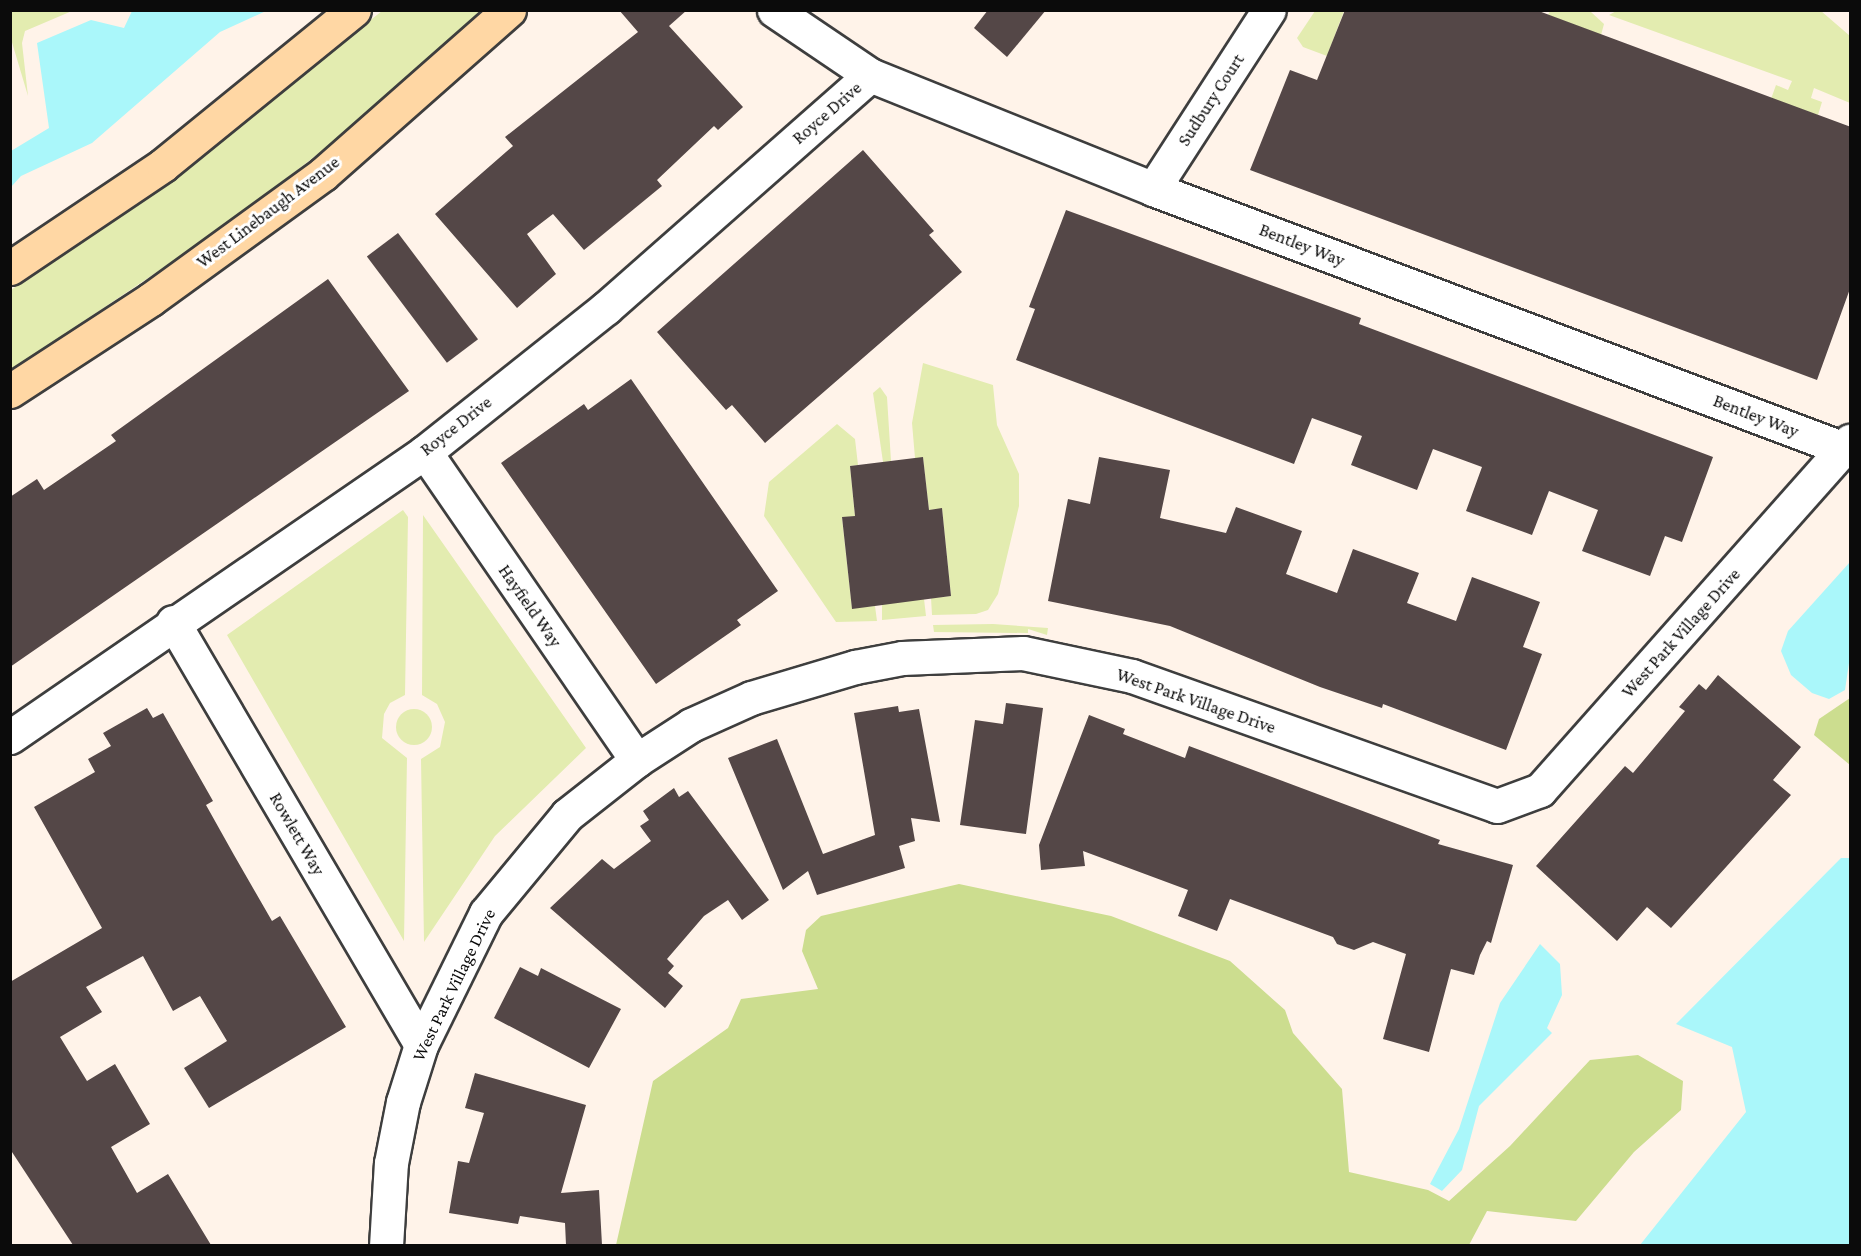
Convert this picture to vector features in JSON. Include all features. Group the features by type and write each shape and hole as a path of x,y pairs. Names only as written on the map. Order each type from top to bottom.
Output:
{"main road":[{"path":"10,268 163,165 354,10"},
{"name":"West Linebaugh Avenue","path":"10,392 152,299 323,174 509,10"}],"street":[{"name":"Bentley Way","path":"774,10 870,75 1153,189 1847,445"},
{"name":"Sudbury Court","path":"1153,189 1269,10"},
{"name":"Royce Drive","path":"10,737 173,622 424,452 606,308 870,75"},
{"name":"West Park Village Drive","path":"379,1242 391,1163 420,1045 486,913 525,861 567,815 637,760 692,725 751,698 855,667 902,658 1023,652 1132,676 1497,806 1540,790 1847,445"},
{"name":"Hayfield Way","path":"424,452 637,760"},
{"name":"Rowlett Way","path":"173,622 420,1045"}],"green space":[{"path":"1618,10 1821,11 1850,36 1850,103 1814,88 1811,98 1822,102 1818,115 1771,99 1776,85 1788,90 1792,81 1609,15"},
{"path":"10,11 72,11 25,31 22,43 28,96 11,39"},
{"path":"382,11 491,11 367,116 218,231 11,370 11,290 174,176"},
{"path":"1315,11 1344,11 1327,56 1303,47 1297,38"},
{"path":"1550,11 1591,12 1604,24 1601,35 1548,15"},
{"path":"923,363 993,385 997,425 1019,474 1019,506 998,594 988,610 976,614 932,615 931,598 951,596 942,509 929,510 923,458 915,458 912,423"},
{"path":"880,387 887,397 891,461 883,462 873,393"},
{"path":"837,424 855,439 858,465 850,466 855,516 842,518 852,608 875,606 877,621 836,622 764,516 769,482"},
{"path":"403,510 408,517 405,695 390,703 384,714 382,738 407,758 404,941 227,635"},
{"path":"423,515 586,748 495,836 424,942 421,759 440,747 445,722 437,704 422,695"},
{"path":"882,586 924,599 926,616 882,620"},
{"path":"993,624 1048,628 1047,635 1028,629 1028,633 934,632 933,625"},
{"path":"1850,698 1850,765 1814,735 1819,719"},
{"path":"414,709 427,714 432,727 427,740 414,745 401,740 396,727 401,714"},
{"path":"959,884 1111,916 1230,961 1285,1010 1293,1033 1342,1089 1349,1172 1428,1190 1449,1201 1510,1146 1590,1060 1638,1055 1683,1081 1681,1110 1634,1152 1576,1221 1487,1211 1469,1245 616,1245 653,1081 728,1028 741,999 818,989 802,951 806,930 821,916"}],"water":[{"path":"132,11 266,11 220,32 92,143 21,176 11,187 11,151 49,128 37,43 91,20 124,28"},
{"path":"1850,562 1850,656 1845,690 1829,699 1812,693 1791,675 1781,651 1788,631"},
{"path":"1841,858 1850,858 1850,1245 1640,1245 1746,1112 1732,1047 1676,1024"},
{"path":"1540,944 1560,964 1562,995 1547,1028 1552,1033 1479,1106 1462,1170 1442,1191 1430,1184 1459,1129 1500,1003"}],"building":[{"path":"619,10 687,10 669,26 743,107 718,130 714,126 657,180 662,186 584,250 553,214 527,234 556,274 517,308 435,214 513,146 505,137 638,32"},
{"path":"988,10 1046,10 1007,57 974,28"},
{"path":"1345,10 1536,10 1851,127 1851,286 1817,380 1250,170 1290,70 1317,80"},
{"path":"863,150 934,231 929,235 962,272 765,443 732,405 726,410 657,332"},
{"path":"1066,210 1361,318 1359,324 1713,457 1682,542 1665,536 1650,576 1582,551 1598,510 1549,491 1532,535 1466,511 1482,467 1433,449 1417,490 1351,465 1362,436 1312,418 1294,464 1016,360 1035,309 1029,307"},
{"path":"398,233 478,339 447,363 367,256"},
{"path":"328,279 409,391 10,667 10,497 37,479 44,490 116,441 111,435"},
{"path":"631,379 778,591 737,620 741,625 656,684 501,463 584,404 588,410"},
{"path":"923,457 929,510 942,508 951,596 852,609 842,517 855,516 850,466"},
{"path":"1099,457 1170,470 1160,518 1226,533 1236,507 1302,531 1286,574 1337,593 1353,549 1419,573 1407,603 1456,621 1472,577 1540,602 1523,647 1542,654 1506,750 1383,704 1382,708 1320,687 1170,626 1048,601 1068,499 1090,504"},
{"path":"1718,675 1801,747 1773,780 1791,795 1671,928 1647,907 1617,941 1536,866 1625,766 1633,773 1685,711 1679,707 1699,684 1706,690"},
{"path":"1006,703 1043,708 1026,834 960,825 975,720 1003,724"},
{"path":"898,706 899,712 919,709 940,822 911,818 915,841 899,846 905,868 817,895 808,871 783,890 728,758 777,739 823,854 875,835 854,713"},
{"path":"147,708 153,718 163,713 213,801 206,805 272,921 280,916 346,1027 209,1108 184,1068 227,1041 200,996 173,1011 143,956 86,987 102,1012 60,1037 87,1081 115,1064 150,1124 111,1147 137,1193 168,1174 211,1245 73,1245 10,1149 10,982 102,928 34,807 95,772 88,759 111,746 103,733"},
{"path":"1089,715 1125,729 1123,734 1185,758 1189,746 1440,840 1438,844 1513,865 1491,943 1487,941 1474,975 1451,969 1429,1052 1383,1039 1406,954 1373,942 1354,950 1337,944 1333,937 1230,899 1217,931 1178,916 1188,890 1083,851 1085,866 1041,870 1039,845"},
{"path":"674,788 679,797 688,791 769,900 742,920 728,900 704,916 667,959 674,966 668,973 683,986 665,1008 550,908 602,859 614,869 651,841 640,826 649,820 643,811"},
{"path":"520,967 538,976 541,968 621,1009 589,1068 494,1018"},
{"path":"475,1073 586,1105 561,1193 599,1190 602,1245 566,1245 565,1223 520,1216 518,1224 449,1213 458,1161 469,1163 484,1113 465,1108"}]}
